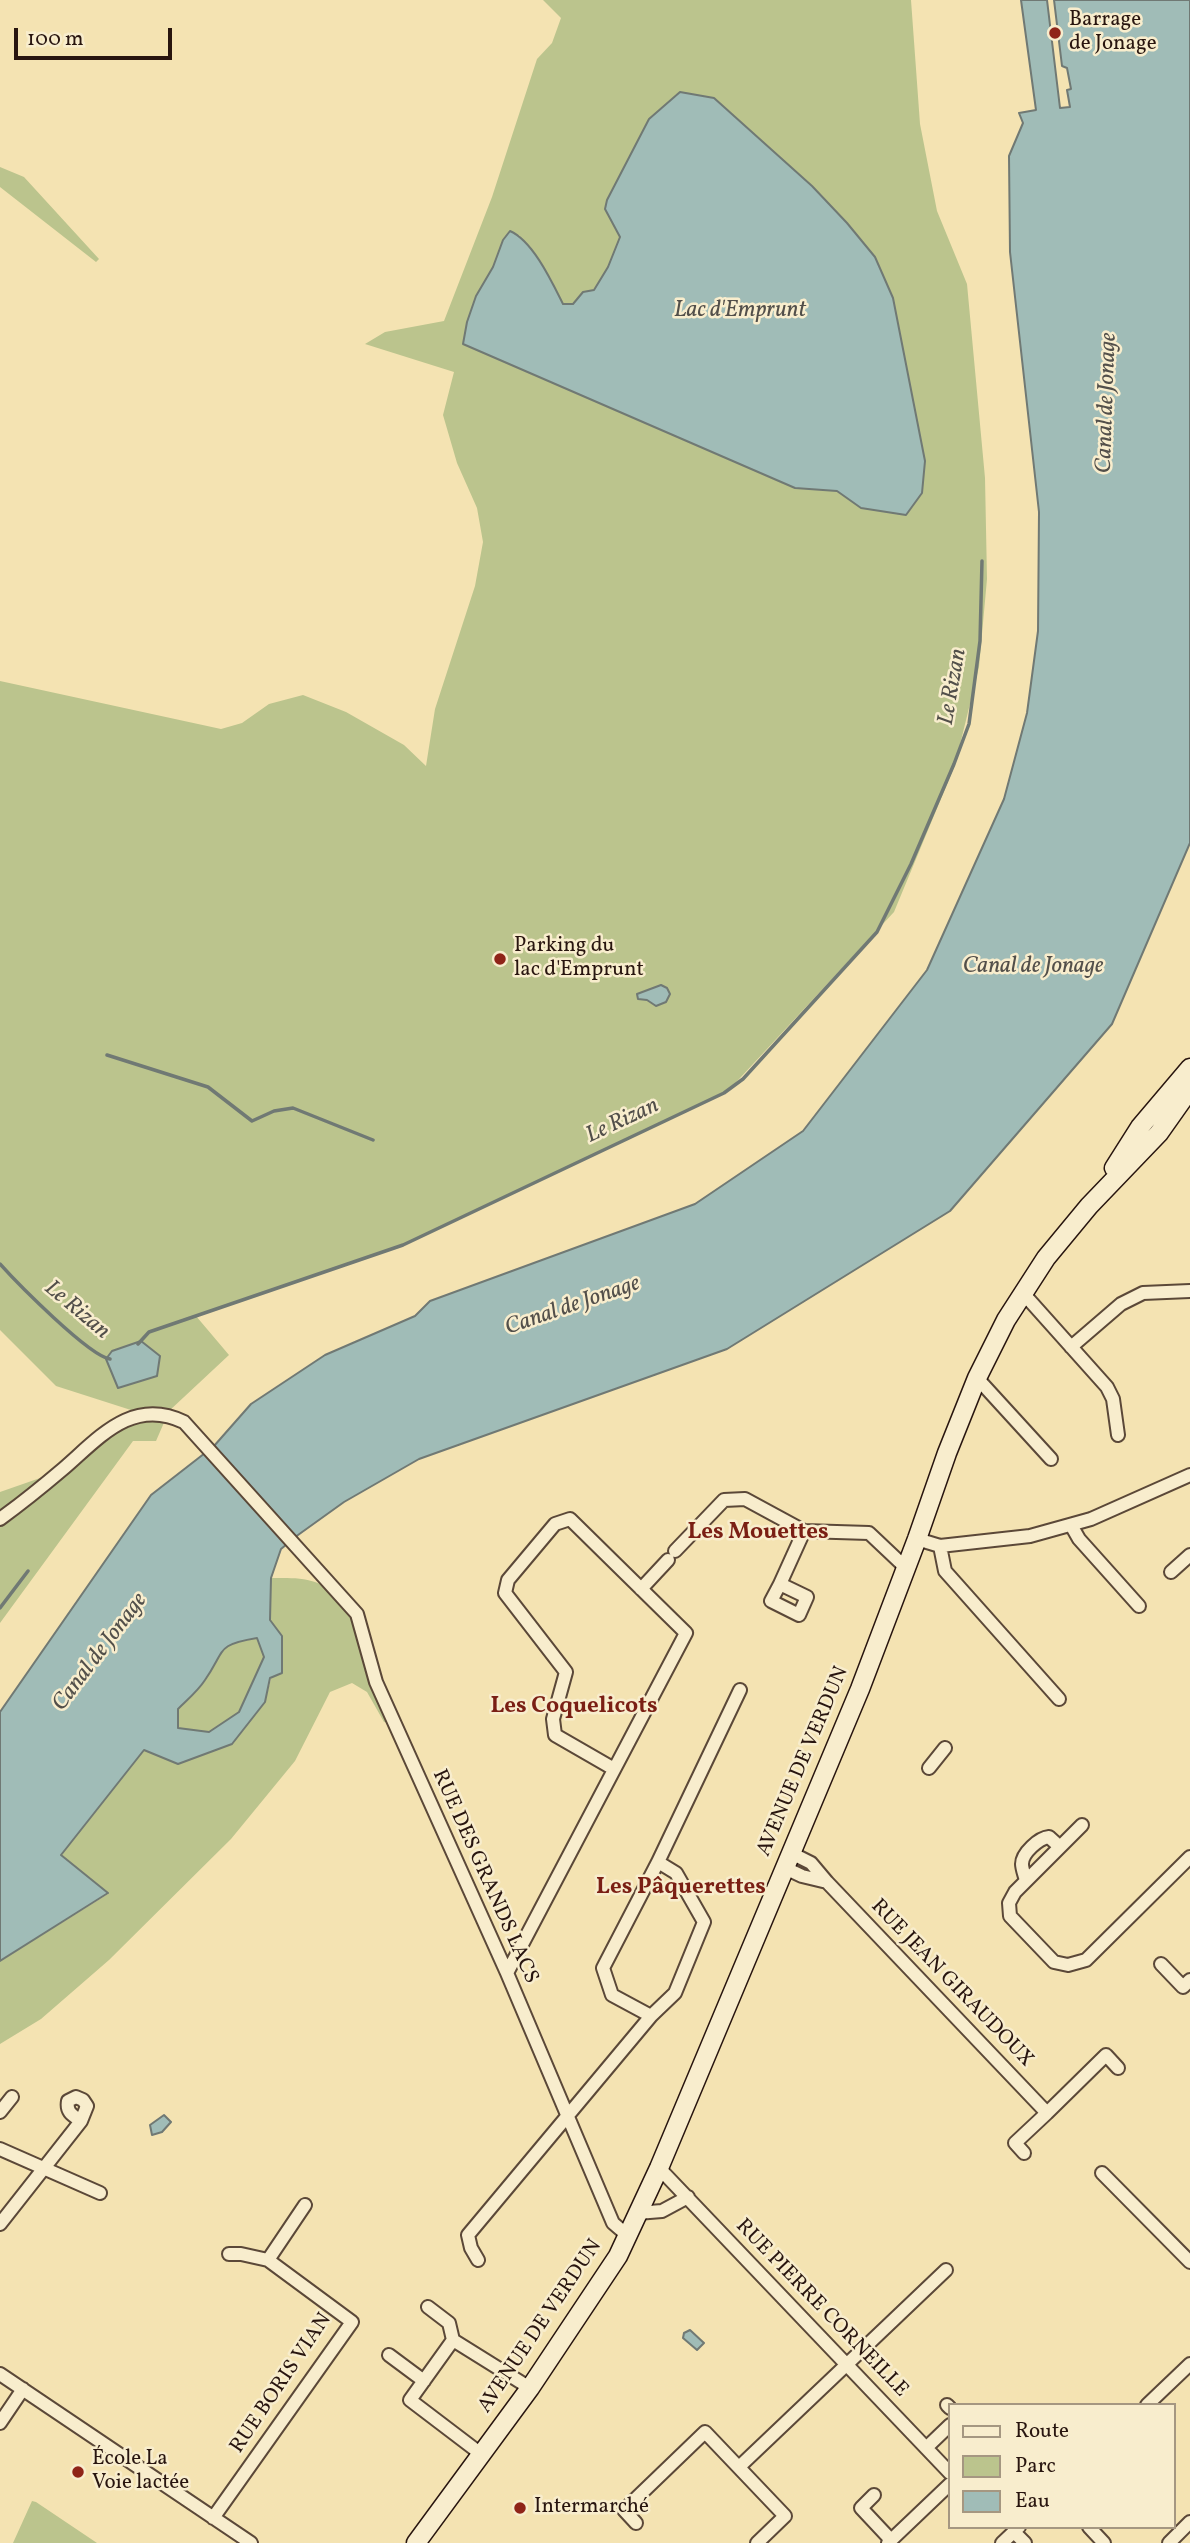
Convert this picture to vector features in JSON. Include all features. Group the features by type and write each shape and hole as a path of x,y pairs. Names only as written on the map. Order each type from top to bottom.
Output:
{"main road":[{"name":"AVENUE DE VERDUN","path":"1088,1206 1140,1127 1190,1068"},
{"name":"AVENUE DE VERDUN","path":"416,2543 530,2388 618,2256 659,2168 860,1689 947,1453 977,1378 1006,1320 1046,1258 1088,1206 1159,1133 1190,1089"}],"street":[{"path":"1071,1347 1121,1304 1143,1293 1190,1291"},
{"path":"1023,1293 1107,1387 1112,1399 1118,1435"},
{"path":"977,1378 1051,1459"},
{"name":"RUE DES GRANDS LACS","path":"0,1519 41,1488 105,1431 134,1416 155,1412 184,1422 295,1543 357,1614 376,1682 507,1973 613,2223 627,2235"},
{"path":"917,1539 940,1546 1030,1536 1091,1519 1190,1475"},
{"path":"641,1589 724,1500 745,1499 804,1531 869,1532 905,1567"},
{"path":"507,1973 686,1633 570,1519 555,1524 508,1580 505,1593 566,1672 553,1720 555,1735 614,1769"},
{"path":"1071,1525 1079,1539 1139,1606"},
{"path":"780,1584 804,1531"},
{"path":"940,1546 945,1571 1059,1699"},
{"path":"1171,1572 1190,1555"},
{"path":"651,2016 612,1995 603,1968 658,1862 740,1690"},
{"path":"929,1768 945,1748"},
{"path":"1082,1825 1026,1881 1009,1903 1010,1916 1054,1962 1069,1965 1086,1960 1190,1857"},
{"path":"1026,1881 1022,1864 1026,1854 1044,1837 1049,1837 1060,1847"},
{"name":"RUE JEAN GIRAUDOUX","path":"788,1860 811,1863 1047,2113"},
{"path":"478,2260 468,2235 651,2016 675,1993 705,1922 676,1873 658,1862"},
{"path":"1161,1964 1183,1987 1190,1980"},
{"path":"1024,2152 1015,2143 1105,2056 1118,2068"},
{"path":"0,2112 12,2097"},
{"path":"0,2224 81,2120"},
{"path":"0,2149 100,2193"},
{"name":"RUE PIERRE CORNEILLE","path":"659,2168 948,2471"},
{"path":"1102,2173 1190,2262"},
{"path":"637,2213 662,2211 688,2197"},
{"path":"268,2260 305,2205"},
{"name":"RUE BORIS VIAN","path":"213,2518 352,2322 268,2260 229,2254"},
{"path":"739,2467 946,2270"},
{"path":"428,2308 449,2323 453,2340 530,2388"},
{"path":"453,2340 410,2400 481,2454"},
{"path":"389,2355 424,2381"},
{"path":"1149,2403 1190,2364"},
{"path":"0,2374 251,2543"},
{"path":"0,2423 23,2389"},
{"path":"926,2448 948,2428"},
{"path":"636,2523 624,2510 705,2432 785,2516 757,2543"},
{"path":"874,2495 861,2508 890,2542 948,2486"},
{"path":"1169,2543 1190,2522"},
{"path":"1091,2529 1104,2543"},
{"path":"1009,2533 1025,2543"}],"green space":[{"path":"543,0 911,0 920,124 937,211 967,284 985,478 987,579 979,667 955,765 894,912 728,1091 401,1246 196,1316 229,1355 169,1411 156,1441 133,1441 0,1623 0,1492 43,1477 102,1427 134,1411 56,1386 0,1330 0,681 221,729 242,723 269,704 303,695 346,712 404,745 426,766 435,709 475,586 483,542 477,508 457,463 443,415 454,372 365,344 385,332 444,321 492,197 537,59 552,43 561,18","holes":["714,98 812,186 875,257 893,298 925,461 862,508 837,491 795,488 463,344 476,296 493,267 503,240 519,235 550,277 563,304 573,304 583,292 594,290 608,267 620,237 605,209"]},
{"path":"0,167 24,177 99,259 96,262 0,187"},
{"path":"271,1578 315,1582 329,1591 342,1605 372,1665 391,1723 384,1722 367,1692 352,1683 330,1692 295,1761 231,1839 109,1960 41,2019 0,2044 0,1961 108,1894 61,1855 144,1749 178,1764 265,1702 282,1636 270,1620"},
{"path":"257,1638 264,1657 239,1712 209,1732 178,1728 178,1709 202,1685 223,1650 234,1643"},
{"path":"32,2501 36,2502 97,2543 13,2543"}],"water":[{"name":"Canal de Jonage","path":"1021,0 1047,0 1060,108 1070,107 1067,90 1071,89 1067,68 1062,66 1054,0 1190,0 1190,843 1112,1024 950,1211 727,1349 419,1459 344,1502 281,1549 271,1578 270,1620 282,1636 282,1673 270,1678 265,1702 232,1744 178,1764 144,1750 61,1855 108,1893 0,1961 0,1712 151,1495 214,1446 251,1404 325,1355 415,1316 430,1301 695,1204 803,1131 927,970 1004,799 1027,713 1038,631 1039,512 1010,252 1009,156 1023,123 1019,113 1036,110","holes":["257,1638 264,1657 239,1712 209,1732 178,1728 178,1709 196,1692 223,1650 234,1643"]},
{"name":"Lac d'Emprunt","path":"680,92 714,98 812,186 875,257 893,298 925,461 922,493 906,515 861,508 837,491 795,488 463,344 476,296 510,231 534,253 563,304 573,304 583,292 594,290 608,267 620,237 605,209 607,200 649,119"},
{"path":"661,985 667,988 670,994 666,1002 656,1006 647,1000 638,999 637,994"},
{"path":"141,1341 160,1356 157,1376 118,1388 106,1359 112,1351"},
{"path":"164,2115 171,2122 162,2132 152,2135 150,2125"},
{"path":"690,2330 704,2343 697,2350 683,2338 684,2333"}],"waterway":[{"name":"Le Rizan","path":"138,1344 149,1332 403,1245 724,1093 743,1079 877,932 911,864 969,724 980,641 982,561"},
{"path":"107,1055 208,1087 252,1121 274,1111 293,1108 373,1140"},
{"name":"Le Rizan","path":"0,1264 70,1333 86,1346 110,1359"},
{"path":"0,1608 28,1571"}],"place":[{"name":"Barrage de Jonage","path":"1055,33"},
{"name":"Parking du lac d'Emprunt","path":"500,959"},
{"name":"École La Voie lactée","path":"78,2472"},
{"name":"Intermarché","path":"520,2508"}],"district":[{"name":"Les Mouettes","path":"758,1534"},
{"name":"Les Coquelicots","path":"574,1708"},
{"name":"Les Pâquerettes","path":"681,1889"}]}
